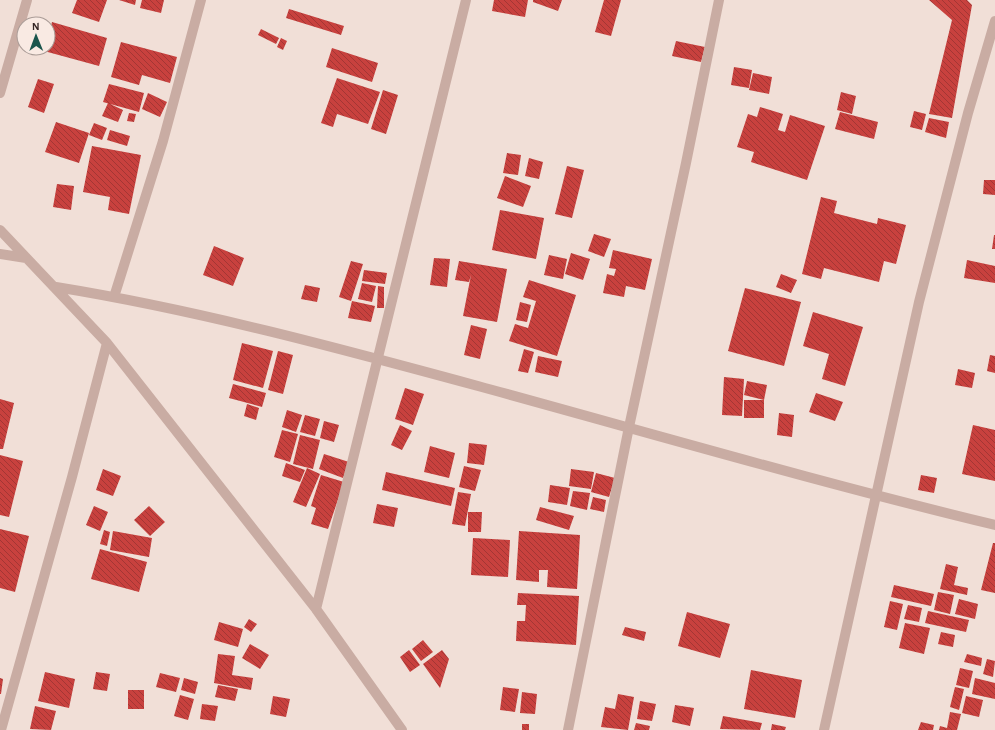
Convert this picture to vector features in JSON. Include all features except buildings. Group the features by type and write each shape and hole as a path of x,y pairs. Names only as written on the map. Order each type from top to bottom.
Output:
{"street":[{"path":"0,93 27,0"},
{"path":"114,297 163,141 201,0"},
{"path":"316,609 466,0"},
{"path":"568,730 629,428 680,193 719,0"},
{"path":"824,730 919,302 968,113 995,21"},
{"path":"0,230 56,287 107,343 316,609 402,730"},
{"path":"0,254 26,258"},
{"path":"56,287 114,297 237,324 378,359 877,496 995,525"},
{"path":"2,730 72,477 107,343"}]}
